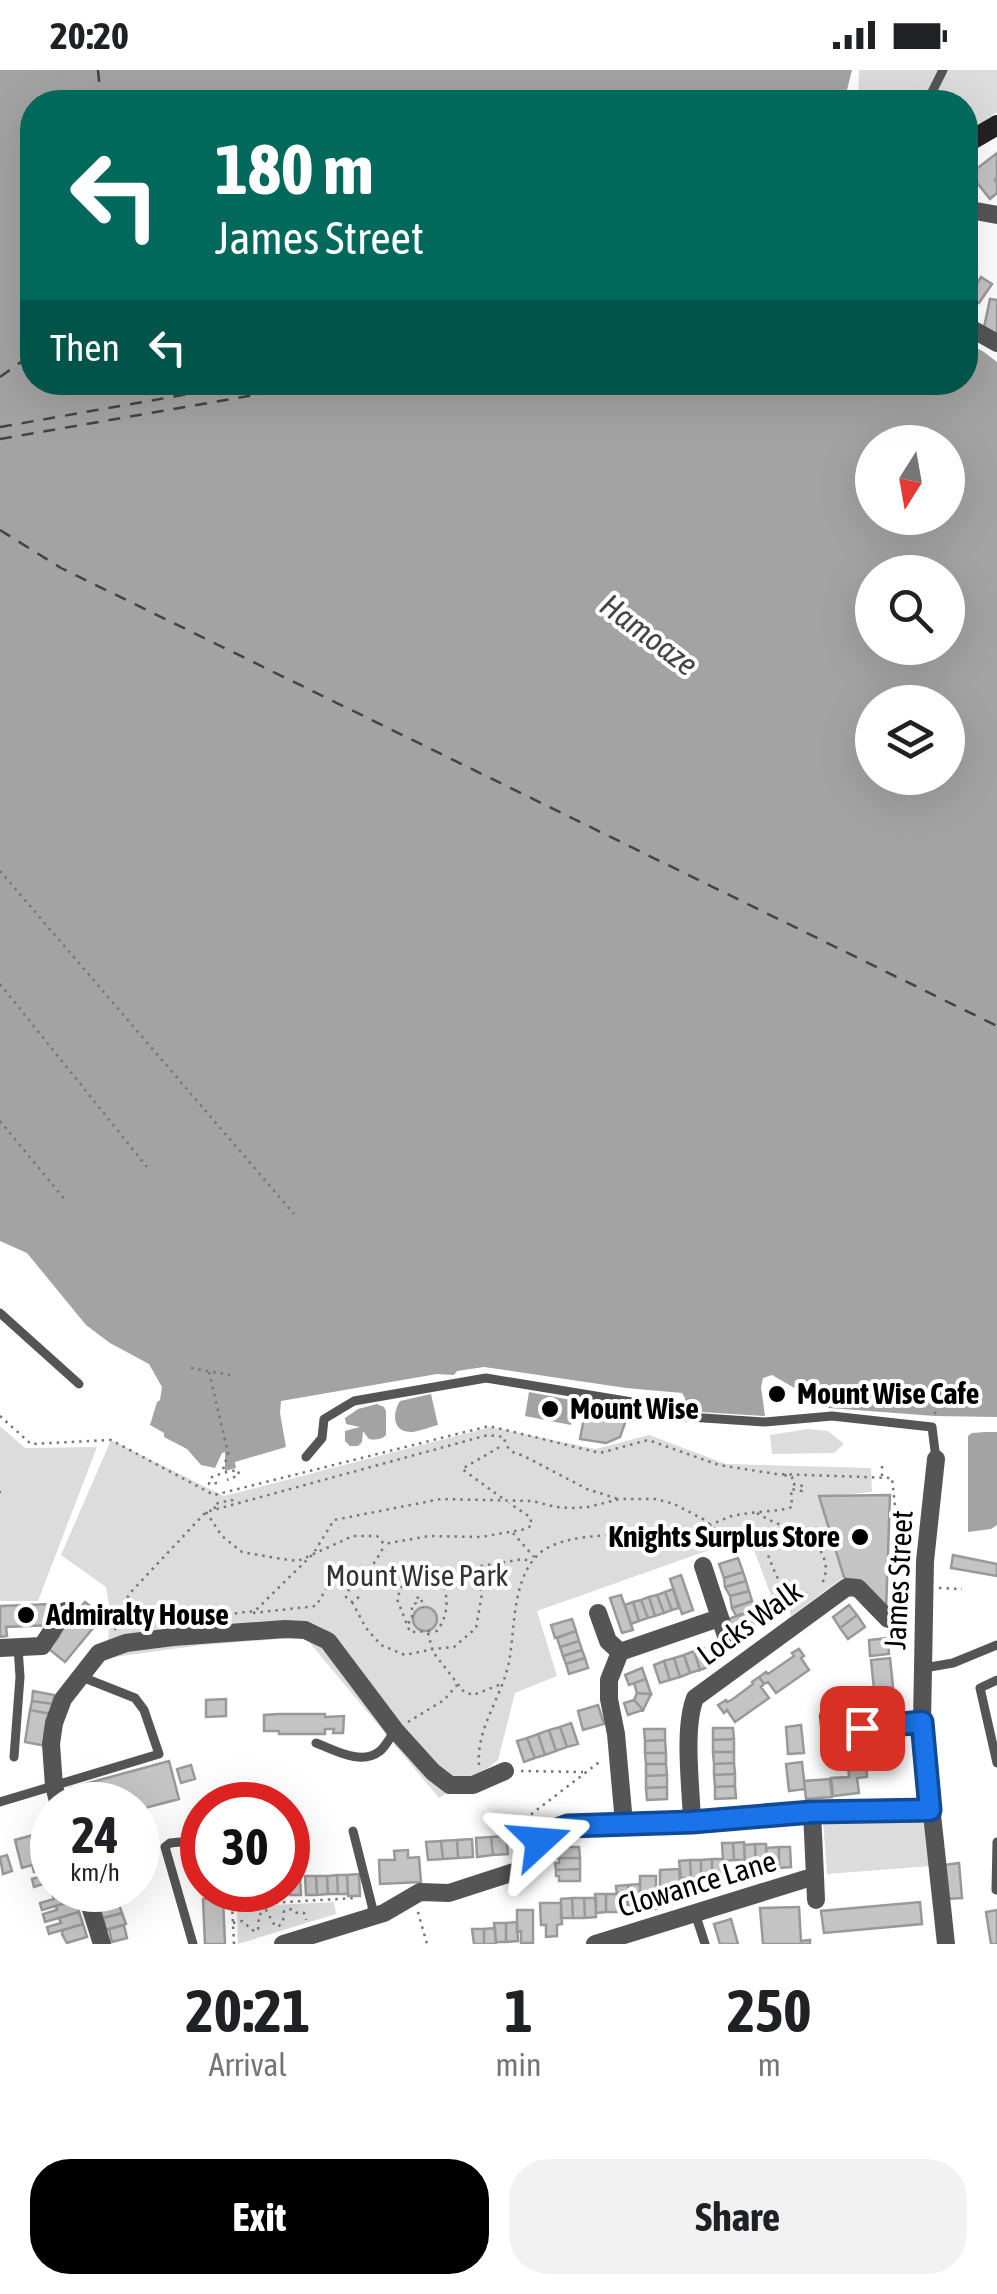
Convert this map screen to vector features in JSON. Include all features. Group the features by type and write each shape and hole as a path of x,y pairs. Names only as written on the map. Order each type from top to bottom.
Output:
{"street":[{"name":"James Street","path":"936,1459 925,1561 922,1722 946,1944"},
{"path":"703,1566 727,1639"},
{"name":"Locks Walk","path":"692,1822 689,1726 694,1698 848,1586 858,1588 888,1618"},
{"path":"9,1648 42,1646 65,1610"},
{"path":"598,1614 608,1641 620,1652"},
{"path":"624,1823 609,1699 609,1680 620,1652 719,1618"},
{"path":"54,1782 54,1723 63,1699 99,1653 126,1643 158,1638 266,1630 305,1630 328,1641 395,1730 450,1785 473,1785 505,1771"},
{"path":"831,1750 829,1723 894,1726 922,1722"},
{"path":"283,1944 393,1909 413,1894 449,1892 520,1870 546,1836 568,1826 692,1822 812,1812 930,1810"},
{"name":"Clowance Lane","path":"812,1812 816,1900"},
{"name":"Clowance Lane","path":"595,1944 815,1876"},
{"path":"92,1912 102,1944"}],"lane":[{"path":"0,1314 79,1384"},
{"path":"306,1457 322,1438 324,1419 354,1401 486,1378 632,1402 674,1416 766,1422 832,1416 932,1427 936,1459"},
{"path":"922,1668 953,1663 997,1645"},
{"path":"9,1648 20,1677 14,1758"},
{"path":"67,1782 159,1754 144,1710 135,1698 80,1676"},
{"path":"997,1680 980,1688 997,1763"},
{"path":"316,1743 366,1758 381,1751 395,1730"},
{"path":"0,1802 30,1793"},
{"path":"516,1826 546,1836"},
{"path":"353,1831 372,1917"},
{"path":"180,1841 165,1847 180,1901"},
{"path":"996,1890 997,1842"},
{"path":"183,1912 192,1944"},
{"path":"696,1913 705,1944"}],"path":[{"path":"0,871 294,1214"},
{"path":"0,984 147,1167"},
{"path":"0,1120 66,1201"},
{"path":"191,1368 230,1375"},
{"path":"210,1372 228,1453 222,1472"},
{"path":"914,1391 952,1397"},
{"path":"934,1421 937,1395"},
{"path":"126,1643 112,1624 130,1593 206,1512 215,1509 488,1435 504,1437 504,1444 514,1454 587,1489 620,1500"},
{"path":"481,1781 480,1743 508,1665 527,1567 548,1545 607,1535 696,1530 736,1515 792,1507 791,1490 802,1491 802,1486 793,1484 792,1477 719,1465 648,1440 600,1453"},
{"path":"504,1444 462,1469 530,1517 532,1525 481,1537 430,1536 384,1544 369,1569 346,1591 346,1597 381,1645 406,1655 454,1647 476,1628 482,1594 474,1567 533,1559"},
{"path":"882,1466 882,1478"},
{"path":"216,1483 210,1485 210,1478 238,1470 239,1475 227,1480"},
{"path":"776,1474 892,1478 900,1553 925,1561"},
{"path":"221,1494 224,1502"},
{"path":"249,1613 313,1554 334,1520 441,1499 532,1501 572,1508 656,1499 674,1504 717,1530 751,1534 762,1540 786,1593 808,1594 818,1589 826,1578 827,1566 810,1538 773,1524 757,1513"},
{"path":"215,1509 214,1504 232,1500 234,1504"},
{"path":"206,1512 222,1536 242,1552 298,1561 353,1536 377,1536 384,1544"},
{"path":"512,1532 533,1559"},
{"path":"199,1618 316,1606 332,1579 369,1569"},
{"path":"430,1580 445,1588 448,1606 437,1631 428,1632 410,1632 396,1599 402,1583 430,1580"},
{"path":"926,1588 962,1589"},
{"path":"352,1602 359,1597"},
{"path":"407,1624 412,1620 416,1598 421,1598 423,1608"},
{"path":"428,1632 442,1666 464,1692 473,1695 500,1685"},
{"path":"395,1730 444,1700 458,1684"},
{"path":"516,1826 598,1761 618,1758"},
{"path":"505,1771 584,1772"},
{"path":"413,1894 427,1944"},
{"path":"234,1944 232,1905 370,1897"},
{"path":"233,1923 242,1921 255,1932 260,1915 266,1910 278,1926 284,1911 292,1909 304,1913 310,1936"}],"green space":[{"path":"859,70 997,70 997,112 978,125 978,90 858,90"},
{"path":"0,1426 25,1448 97,1447 38,1601 0,1601"},
{"name":"Mount Wise Park","path":"491,1427 596,1449 649,1435 726,1464 871,1468 872,1492 819,1497 844,1577 791,1616 787,1601 774,1604 749,1536 537,1611 557,1676 515,1693 498,1760 439,1798 305,1637 107,1658 110,1611 106,1587 61,1555 111,1440 224,1496"},
{"path":"808,1429 828,1431 844,1444 834,1453 772,1454 770,1435"},
{"path":"823,1820 918,1820 927,1825 931,1866 827,1874"},
{"path":"334,1902 336,1914 238,1944 237,1912 310,1912 310,1903"}],"water":[{"name":"Hamoaze","path":"0,70 852,70 847,90 20,90 20,395 978,395 978,349 997,362 997,1417 829,1408 772,1375 763,1378 761,1387 765,1416 685,1411 682,1393 484,1367 281,1401 286,1447 235,1462 236,1468 225,1471 225,1452 215,1468 201,1465 187,1449 150,1425 162,1387 149,1364 86,1325 27,1253 0,1241"},
{"name":"Mount Wise","path":"529,1392 576,1401 571,1425 525,1416"},
{"path":"431,1394 438,1425 412,1432 397,1426 395,1416 400,1401"},
{"path":"377,1404 386,1411 386,1435 369,1439 363,1431 362,1442 350,1446 345,1441 345,1431 360,1427 346,1424 345,1418 358,1409"},
{"path":"997,1432 997,1525 968,1532 968,1436"}],"building":[{"path":"997,153 997,193 990,199 978,184 978,168"},
{"path":"981,277 992,284 979,303 978,302"},
{"path":"990,299 997,300 997,335 983,332"},
{"name":"Mount Wise Cafe","path":"777,1386 785,1394 777,1402 769,1394"},
{"path":"587,1402 621,1412 625,1423 620,1437 606,1443 580,1439"},
{"name":"Knights Surplus Store","path":"890,1495 886,1611 844,1577 819,1496"},
{"path":"953,1555 997,1564 997,1576 951,1568"},
{"path":"738,1558 743,1572 724,1578 719,1564"},
{"path":"743,1572 746,1581 725,1587 724,1578"},
{"path":"681,1575 693,1610 682,1614 670,1579"},
{"path":"746,1581 749,1591 730,1596 725,1587"},
{"path":"673,1589 679,1608 672,1610 665,1592"},
{"path":"749,1591 752,1601 732,1608 730,1596"},
{"path":"665,1592 672,1610 664,1613 657,1595"},
{"path":"621,1595 633,1630 622,1633 610,1598"},
{"path":"657,1595 664,1613 655,1616 649,1597"},
{"path":"649,1597 655,1616 648,1618 641,1600"},
{"path":"641,1600 648,1618 639,1621 633,1602"},
{"path":"752,1601 755,1610 736,1616 732,1608"},
{"path":"85,1602 103,1616 65,1662 49,1649"},
{"path":"633,1602 639,1621 631,1624 625,1605"},
{"name":"Admiralty House","path":"51,1604 52,1625 6,1627 7,1636 0,1637 0,1606"},
{"path":"849,1605 857,1615 840,1628 833,1617"},
{"path":"425,1607 434,1610 434,1628 425,1631 416,1628 413,1619 416,1610"},
{"path":"764,1607 768,1619 732,1631 728,1619"},
{"path":"857,1615 865,1627 848,1639 840,1628"},
{"path":"572,1619 576,1631 555,1638 551,1625"},
{"path":"576,1631 579,1641 560,1647 557,1638"},
{"path":"888,1638 889,1654 870,1656 869,1640"},
{"path":"579,1641 582,1650 563,1656 560,1647"},
{"path":"704,1648 710,1666 700,1670 694,1651"},
{"path":"799,1649 809,1670 776,1693 759,1677"},
{"path":"582,1650 585,1658 566,1664 563,1656"},
{"path":"694,1651 700,1670 690,1673 684,1655"},
{"path":"684,1655 690,1673 680,1677 674,1658"},
{"path":"585,1658 588,1668 569,1674 566,1664"},
{"path":"674,1658 680,1677 670,1680 664,1661"},
{"path":"890,1658 893,1687 874,1689 871,1660"},
{"path":"664,1661 670,1680 660,1683 654,1665"},
{"path":"642,1668 646,1679 629,1685 625,1675"},
{"path":"759,1677 769,1698 735,1722 718,1705 733,1699"},
{"path":"646,1679 651,1694 637,1693 634,1683"},
{"path":"33,1691 54,1695 53,1704 32,1701"},
{"path":"893,1692 895,1707 878,1709 879,1717 850,1720 848,1703 875,1700 874,1694"},
{"path":"637,1693 651,1694 643,1710 634,1700"},
{"path":"226,1699 226,1716 206,1717 206,1700"},
{"path":"634,1700 643,1710 628,1715 624,1703"},
{"path":"32,1701 53,1704 51,1714 30,1710"},
{"path":"598,1705 604,1724 583,1730 578,1711"},
{"path":"30,1710 51,1714 46,1746 25,1742"},
{"path":"264,1715 344,1716 343,1733 333,1733 334,1729 325,1729 325,1734 264,1731"},
{"path":"571,1723 578,1744 567,1747 560,1727"},
{"path":"801,1725 804,1753 788,1754 786,1727"},
{"path":"560,1727 567,1747 556,1751 549,1730"},
{"path":"713,1728 733,1728 734,1739 713,1740"},
{"path":"644,1729 665,1729 665,1740 645,1741"},
{"path":"549,1730 556,1751 545,1755 538,1734"},
{"path":"538,1734 545,1755 535,1758 527,1738"},
{"path":"527,1738 535,1758 524,1762 517,1741"},
{"path":"734,1739 734,1752 713,1752 713,1740"},
{"path":"665,1740 666,1753 645,1753 645,1741"},
{"path":"864,1742 866,1758 847,1759 845,1744"},
{"path":"713,1752 734,1752 734,1763 714,1764"},
{"path":"645,1753 666,1753 666,1764 646,1764"},
{"path":"169,1761 179,1799 160,1804 160,1782 92,1782"},
{"path":"802,1762 805,1789 789,1791 786,1764"},
{"path":"866,1762 867,1777 857,1778 859,1793 833,1796 831,1778 849,1777 848,1764"},
{"path":"734,1763 735,1774 714,1775 714,1764"},
{"path":"646,1764 666,1764 667,1775 646,1776"},
{"path":"191,1765 195,1779 181,1782 177,1769"},
{"path":"735,1774 735,1786 715,1787 714,1775"},
{"path":"667,1775 667,1787 646,1788 646,1776"},
{"path":"830,1779 832,1797 806,1799 804,1781"},
{"path":"735,1786 736,1798 715,1799 715,1787"},
{"path":"667,1787 667,1799 647,1800 646,1788"},
{"path":"30,1836 30,1866 22,1868 15,1840"},
{"path":"506,1836 508,1854 493,1855 491,1837"},
{"path":"491,1837 493,1855 477,1857 476,1838"},
{"path":"472,1839 473,1857 458,1858 457,1840"},
{"path":"457,1840 458,1858 443,1859 441,1841"},
{"path":"441,1841 443,1859 428,1860 426,1842"},
{"path":"744,1842 745,1860 734,1860 733,1843"},
{"path":"722,1843 733,1843 734,1860 723,1861"},
{"path":"755,1844 766,1844 767,1863 756,1864"},
{"path":"755,1844 756,1864 745,1864 744,1845"},
{"path":"558,1847 579,1847 580,1858 555,1858"},
{"path":"779,1847 790,1847 791,1867 779,1868"},
{"path":"779,1847 779,1868 767,1868 766,1848"},
{"path":"408,1850 408,1858 419,1857 421,1882 380,1884 379,1860 395,1860 394,1851"},
{"path":"7,1855 12,1871 3,1874 0,1857"},
{"path":"559,1858 580,1858 580,1869 556,1870"},
{"path":"712,1859 712,1877 701,1877 701,1860"},
{"path":"712,1859 723,1859 723,1876 712,1877"},
{"path":"690,1860 691,1878 681,1878 679,1861"},
{"path":"690,1860 701,1860 701,1877 691,1878"},
{"path":"959,1863 962,1898 947,1899 944,1865"},
{"path":"580,1869 580,1881 559,1881 556,1876 556,1870"},
{"path":"679,1869 681,1891 676,1891 677,1903 665,1903 665,1891 660,1892 660,1870"},
{"path":"359,1874 360,1896 348,1896 347,1875"},
{"path":"337,1875 347,1875 348,1894 338,1894"},
{"path":"337,1875 338,1894 328,1894 327,1876"},
{"path":"310,1876 316,1876 317,1895 310,1895"},
{"path":"316,1876 327,1876 328,1894 317,1895"},
{"path":"640,1876 656,1876 656,1909 644,1909"},
{"path":"640,1884 640,1904 628,1905 628,1885"},
{"path":"628,1885 628,1905 618,1905 616,1886"},
{"path":"595,1894 606,1894 606,1912 596,1913"},
{"path":"606,1894 618,1894 618,1912 606,1912"},
{"path":"572,1898 573,1918 561,1918 561,1899"},
{"path":"572,1898 584,1898 585,1918 573,1918"},
{"path":"584,1898 596,1898 596,1917 585,1918"},
{"path":"920,1902 922,1924 824,1933 821,1911"},
{"path":"540,1903 561,1903 562,1924 557,1925 557,1936 546,1937"},
{"path":"799,1907 801,1941 810,1940 810,1944 763,1944 760,1908"},
{"path":"517,1910 533,1910 533,1943 521,1943"},
{"path":"997,1910 997,1944 991,1944 986,1912"},
{"path":"50,1912 79,1912 45,1922 43,1914"},
{"path":"79,1912 83,1924 49,1934 47,1927 61,1923 59,1918"},
{"path":"101,1912 122,1913 103,1918"},
{"path":"204,1912 224,1912 225,1944 205,1944"},
{"path":"122,1913 126,1924 106,1930 103,1918"},
{"path":"731,1919 738,1944 720,1944 714,1924"},
{"path":"517,1922 518,1941 506,1942 506,1923"},
{"path":"494,1923 506,1923 506,1942 496,1942"},
{"path":"83,1924 87,1937 67,1943 63,1930"},
{"path":"124,1925 127,1938 112,1942 109,1929"},
{"path":"495,1928 496,1944 484,1944 484,1929"},
{"path":"472,1929 484,1929 484,1944 474,1944"}],"ferry route":[{"path":"98,70 100,90"},
{"path":"0,377 20,363"},
{"path":"0,427 183,395"},
{"path":"0,439 255,395"},
{"path":"0,530 61,568 997,1026"}],"place":[{"name":"Mount Wise Cafe","path":"777,1394"},
{"name":"Mount Wise","path":"550,1409"},
{"name":"Knights Surplus Store","path":"860,1537"},
{"name":"Admiralty House","path":"26,1615"}],"route":[{"path":"540,1841 568,1826 692,1822 812,1812 930,1810 922,1722 862,1728"}]}
